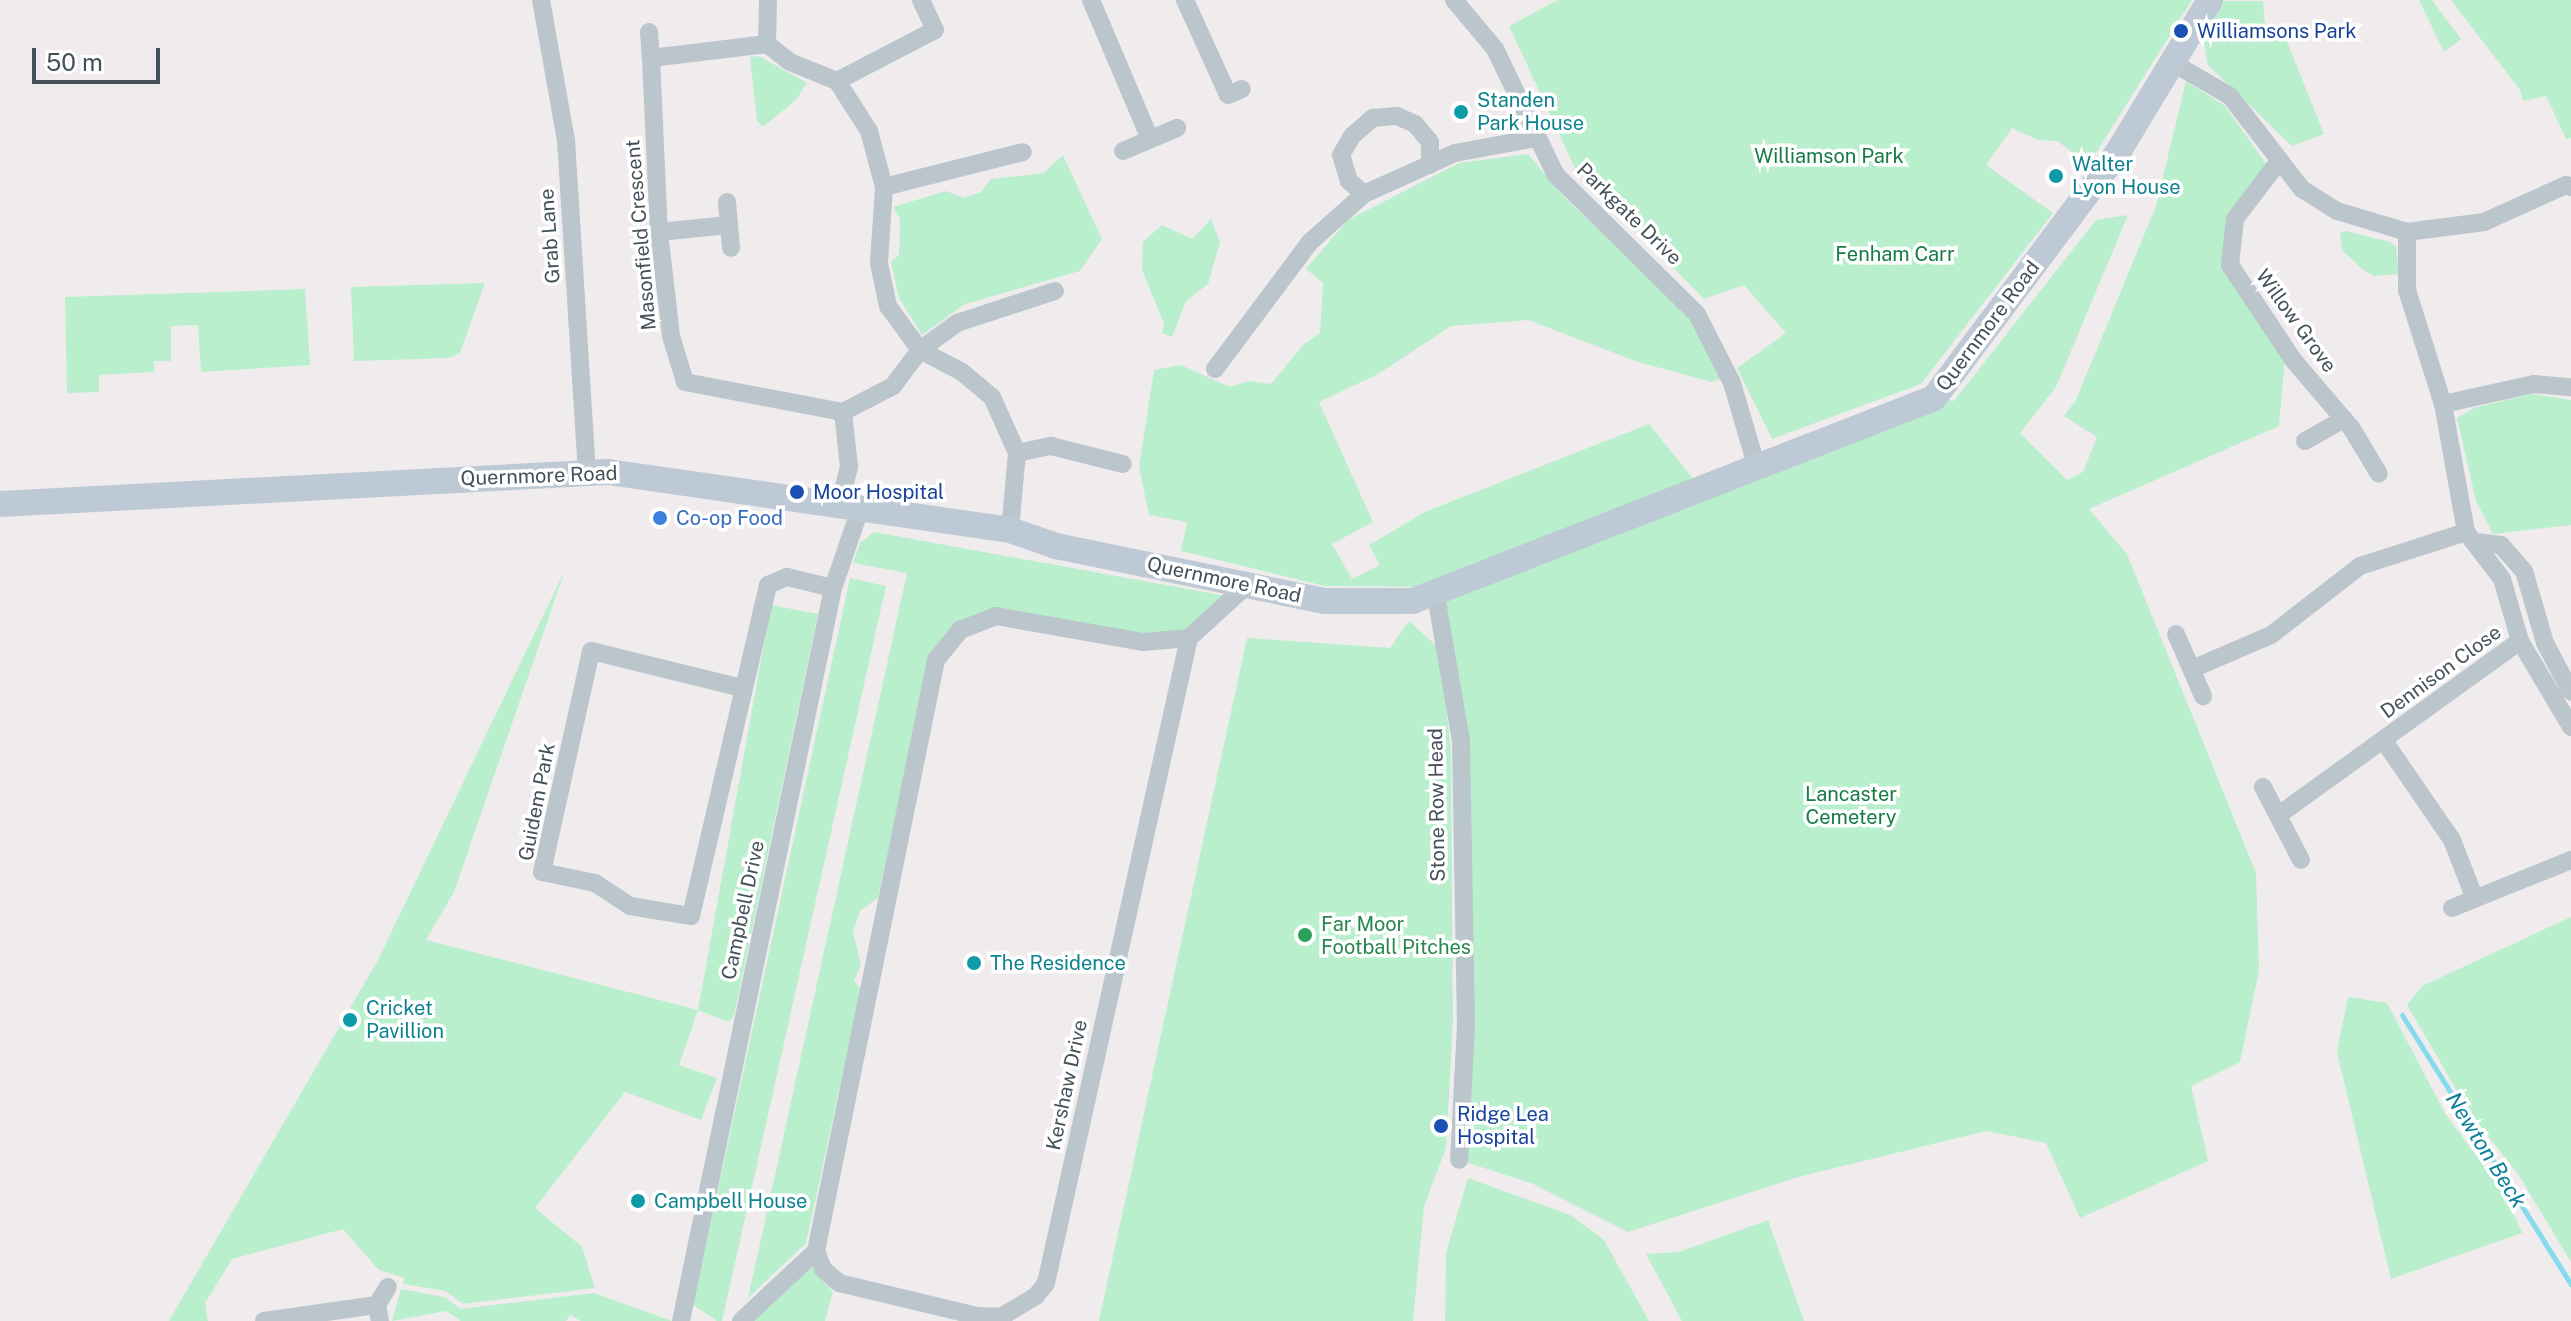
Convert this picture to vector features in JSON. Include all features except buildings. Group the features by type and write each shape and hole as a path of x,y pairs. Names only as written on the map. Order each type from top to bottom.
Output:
{"street":[{"name":"Grab Lane","path":"541,0 566,140 587,471"},
{"path":"767,44 768,0"},
{"path":"837,81 935,30 921,0"},
{"path":"1091,0 1150,139"},
{"path":"1185,0 1228,95 1242,89"},
{"name":"Parkgate Drive","path":"1454,0 1495,49 1556,175 1697,314 1732,383 1757,468"},
{"name":"Quernmore Road","path":"0,504 587,471 859,512 1010,530 1056,546 1324,601 1413,601 1436,596 1934,398 2118,152 2175,64 2210,0"},
{"name":"Masonfield Crescent","path":"649,32 659,232 671,336 685,382 843,412"},
{"path":"651,58 767,44 790,62 837,81 869,131 884,187 879,263 888,306 920,350 962,372 992,397 1017,453 1010,530"},
{"path":"2175,64 2230,96 2302,189 2326,205 2407,232 2484,222 2569,184"},
{"path":"1364,194 1349,181 1341,155 1352,136 1373,118 1397,116 1415,124 1430,142 1430,165"},
{"path":"1123,151 1177,128"},
{"path":"1215,369 1310,242 1364,194 1455,153 1536,138"},
{"path":"884,187 1023,152"},
{"name":"Willow Grove","path":"2279,161 2235,219 2230,265 2294,361 2344,419 2379,474"},
{"path":"727,202 731,248"},
{"path":"659,232 729,225"},
{"path":"2407,232 2407,290 2443,404 2471,537 2502,579 2520,641"},
{"path":"843,491 849,467 843,412 893,386 920,350 974,315 1055,291"},
{"path":"2443,404 2534,384 2571,387"},
{"path":"2305,441 2344,419"},
{"path":"1017,453 1051,446 1123,464"},
{"name":"Campbell Drive","path":"685,1318 833,588 859,512"},
{"path":"2192,669 2271,635 2360,566 2471,537 2501,545 2524,571 2545,643 2571,692"},
{"name":"Guidem Park","path":"742,688 591,651 542,872 595,883 630,906 691,916 768,585 787,577 833,588"},
{"path":"741,1321 816,1251 936,660 960,630 996,616 1144,642 1189,638 1247,585"},
{"name":"Stone Row Head","path":"1436,596 1461,741 1466,1024 1459,1160"},
{"path":"2176,634 2203,696"},
{"name":"Kershaw Drive","path":"816,1251 823,1269 839,1283 977,1316 1019,1314 1046,1283 1189,638"},
{"name":"Dennison Close","path":"2280,814 2520,641 2571,727"},
{"name":"Dennison Close","path":"2384,741 2452,840 2475,899"},
{"path":"2263,787 2280,814 2301,860"},
{"path":"2452,908 2571,860"},
{"path":"264,1321 378,1313 388,1287"}],"green space":[{"name":"Fenham Carr","path":"1558,0 2192,0 2089,164 2057,141 2038,140 2012,128 1986,165 2053,213 1921,384 1772,439 1737,368 1786,333 1744,285 1704,299 1574,166 1509,26"},
{"path":"2419,0 2432,0 2461,39 2444,52"},
{"path":"2451,0 2571,0 2571,138 2566,139 2546,96 2523,101 2520,90"},
{"path":"2222,1 2263,1 2265,25 2284,34 2324,134 2292,146 2208,65 2204,42"},
{"path":"759,56 807,83 796,100 763,127 757,121 750,57"},
{"name":"Lancaster Cemetery","path":"2186,81 2225,106 2267,165 2224,264 2285,358 2279,426 2089,509 2127,554 2256,873 2259,970 2240,1062 2191,1086 2208,1161 2080,1218 2046,1143 1986,1131 1802,1176 1628,1232 1531,1183 1459,1160 1461,741 1436,596 1934,398 1954,401 2096,220 2128,215 2056,387 2020,433 2067,480 2083,472 2097,437 2064,416 2076,400 2156,206"},
{"path":"1528,154 1565,198 1689,315 1721,379 1712,382 1638,362 1528,320 1451,326 1378,374 1319,402 1373,522 1332,544 1352,579 1380,565 1369,545 1427,511 1649,424 1695,481 1423,587 1325,586 1181,551 1187,522 1149,515 1139,467 1154,370 1181,365 1230,387 1248,381 1271,384 1303,345 1320,333 1323,283 1306,269 1348,220 1459,163"},
{"path":"1063,155 1102,239 1080,271 965,304 922,335 899,298 891,262 899,255 900,219 893,207 946,191 964,198 981,192 991,179 1044,173"},
{"path":"1211,219 1220,242 1208,284 1186,301 1172,337 1162,333 1164,324 1142,270 1143,242 1162,225 1192,239"},
{"path":"2346,231 2390,242 2396,247 2399,274 2374,276 2362,269 2342,250 2340,233"},
{"path":"485,283 460,353 449,358 354,361 351,287"},
{"path":"305,289 310,365 201,372 198,325 171,326 171,361 154,361 154,372 99,375 99,392 67,393 65,297"},
{"path":"2531,394 2571,400 2571,525 2493,534 2476,501 2457,418 2474,408"},
{"path":"874,532 1226,596 1186,632 1144,636 996,610 929,657 878,898 860,911 853,932 861,965 854,981 861,989 806,1243 748,1298 907,573 853,563 860,543"},
{"path":"565,570 454,892 426,940 698,1010 679,1065 717,1078 701,1120 625,1092 535,1208 582,1247 595,1288 463,1304 446,1291 403,1284 404,1278 379,1270 343,1229 232,1259 205,1303 208,1321 169,1321 378,960"},
{"path":"850,578 886,586 722,1321 717,1321 693,1305"},
{"path":"771,605 818,614 734,1016 728,1022 698,1010"},
{"name":"Far Moor Football Pitches","path":"1409,621 1440,649 1451,752 1453,1022 1446,1148 1424,1206 1413,1321 1099,1321 1247,638 1390,648"},
{"path":"2571,917 2571,1262 2518,1174 2470,1113 2407,1005 2422,986"},
{"path":"2348,997 2387,1003 2446,1115 2507,1197 2522,1233 2391,1279 2337,1052"},
{"path":"1468,1178 1570,1215 1604,1240 1649,1321 1445,1321 1446,1253"},
{"path":"1768,1220 1804,1321 1682,1321 1646,1254 1679,1252"},
{"path":"811,1267 833,1292 825,1321 751,1321"},
{"path":"401,1289 444,1297 461,1309 594,1293 672,1321 581,1321 570,1315 566,1321 461,1321 446,1311 392,1321"}],"waterway":[{"name":"Newton Beck","path":"2402,1015 2571,1284"}],"place":[{"name":"Williamsons Park","path":"2181,31"},
{"name":"Standen Park House","path":"1461,112"},
{"name":"Walter Lyon House","path":"2056,176"},
{"name":"Moor Hospital","path":"797,492"},
{"name":"Co-op Food","path":"660,518"},
{"name":"Far Moor Football Pitches","path":"1305,935"},
{"name":"The Residence","path":"974,963"},
{"name":"Cricket Pavillion","path":"350,1020"},
{"name":"Ridge Lea Hospital","path":"1441,1126"},
{"name":"Campbell House","path":"638,1201"}],"park label":[{"name":"Williamson Park","path":"1829,156"}]}
